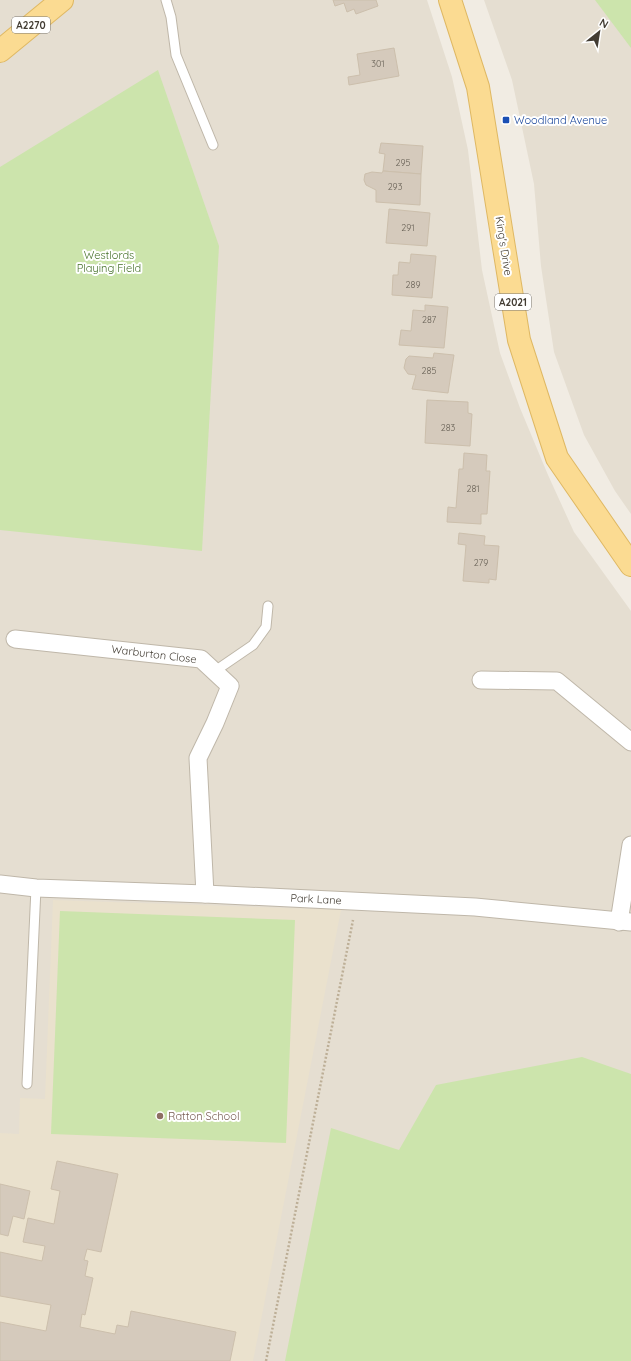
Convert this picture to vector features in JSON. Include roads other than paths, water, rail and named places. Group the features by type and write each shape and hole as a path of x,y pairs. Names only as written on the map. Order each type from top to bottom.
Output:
{"main road":[{"name":"A2270","path":"0,51 62,0"},
{"name":"King's Drive","path":"450,0 478,87 519,340 557,458 631,565"}],"street":[{"name":"Warburton Close","path":"15,639 201,658 230,686 215,723 198,758 205,894"},
{"path":"481,680 557,681 631,742"},
{"path":"625,922 631,845"},
{"name":"Park Lane","path":"0,884 36,888 205,894 474,907 625,922"}],"lane":[{"path":"166,0 172,17 176,55 213,145"},
{"path":"215,671 254,645 266,627 268,606"},
{"path":"27,1084 36,888"}],"place":[{"name":"Woodland Avenue","path":"506,120"},
{"name":"Ratton School","path":"160,1116"}],"park label":[{"name":"Westlords Playing Field","path":"109,261"}]}
